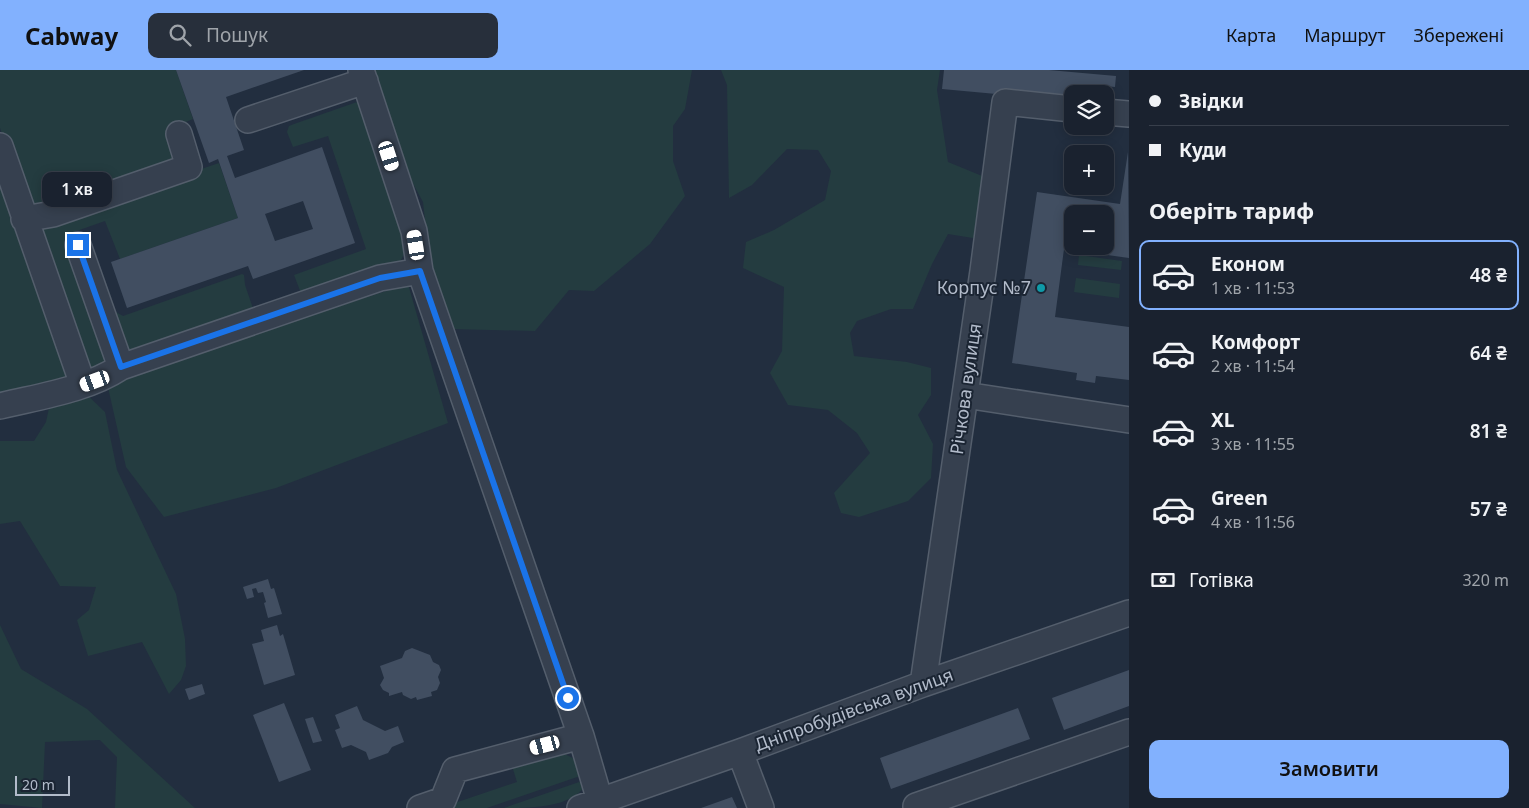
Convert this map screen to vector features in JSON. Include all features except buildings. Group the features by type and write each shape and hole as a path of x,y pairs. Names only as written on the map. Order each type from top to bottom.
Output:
{"street":[{"path":"248,120 363,76 414,231 420,271 581,736 590,804"},
{"name":"Річкова вулиця","path":"923,684 1005,102 1064,107"},
{"path":"1114,113 1129,114"},
{"path":"24,219 52,214 189,167 179,134"},
{"path":"0,146 83,385"},
{"path":"78,245 114,372"},
{"path":"0,406 83,385 114,372 380,278 420,271"},
{"path":"965,395 1129,420"},
{"name":"Дніпробудівська вулиця","path":"590,804 740,752 923,684 1129,613"},
{"path":"916,806 1129,732"},
{"path":"420,808 443,800 455,770 581,736"},
{"path":"740,752 761,808"}],"green space":[{"path":"0,70 176,70 193,119 169,129 180,166 29,214 0,128"},
{"path":"367,70 692,70 685,109 673,126 673,161 685,196 650,244 594,291 569,290 535,331 451,329 432,283 423,202 390,141"},
{"path":"721,70 940,70 937,90 948,162 987,178 979,239 948,234 932,264 913,309 891,309 857,321 850,333 854,356 907,362 931,368 931,395 918,415 933,444 931,478 908,501 859,517 841,513 834,493 870,453 857,433 828,410 788,405 770,373 782,351 784,287 743,268 746,242 774,230 825,200 831,171 818,150 787,149 752,185 729,198 727,85"},
{"path":"357,102 363,102 367,106 406,250 400,262 304,301 294,275 366,249 328,136 293,147 287,132 289,126"},
{"path":"0,158 74,381 0,401"},
{"path":"219,163 238,218 120,259 105,221 68,234 107,342 106,368 81,372 32,223 53,219"},
{"path":"1079,255 1122,261 1121,270 1078,265"},
{"path":"102,273 116,312 123,316 242,274 244,275 245,285 256,317 126,355 93,275"},
{"path":"1076,278 1120,284 1119,298 1074,292"},
{"path":"408,284 448,423 276,488 164,517 126,467 107,383 120,376"},
{"path":"83,391 105,412 117,470 176,594 185,639 186,666 181,680 169,694 142,642 88,656 77,620 89,610 96,587 60,586 20,521 0,524 0,441 34,441 46,422 51,399"},
{"path":"0,625 21,669 87,709 195,808 115,808 117,757 100,740 45,742 42,808 0,804"},
{"path":"558,753 572,757 583,775 487,808 440,808 517,782 512,766"},
{"path":"585,780 585,786 578,793 560,803 538,807 504,808"}],"place":[{"name":"Корпус №7","path":"1041,288"}],"route":[{"path":"78,245 121,367 380,278 420,271 568,698"}]}
